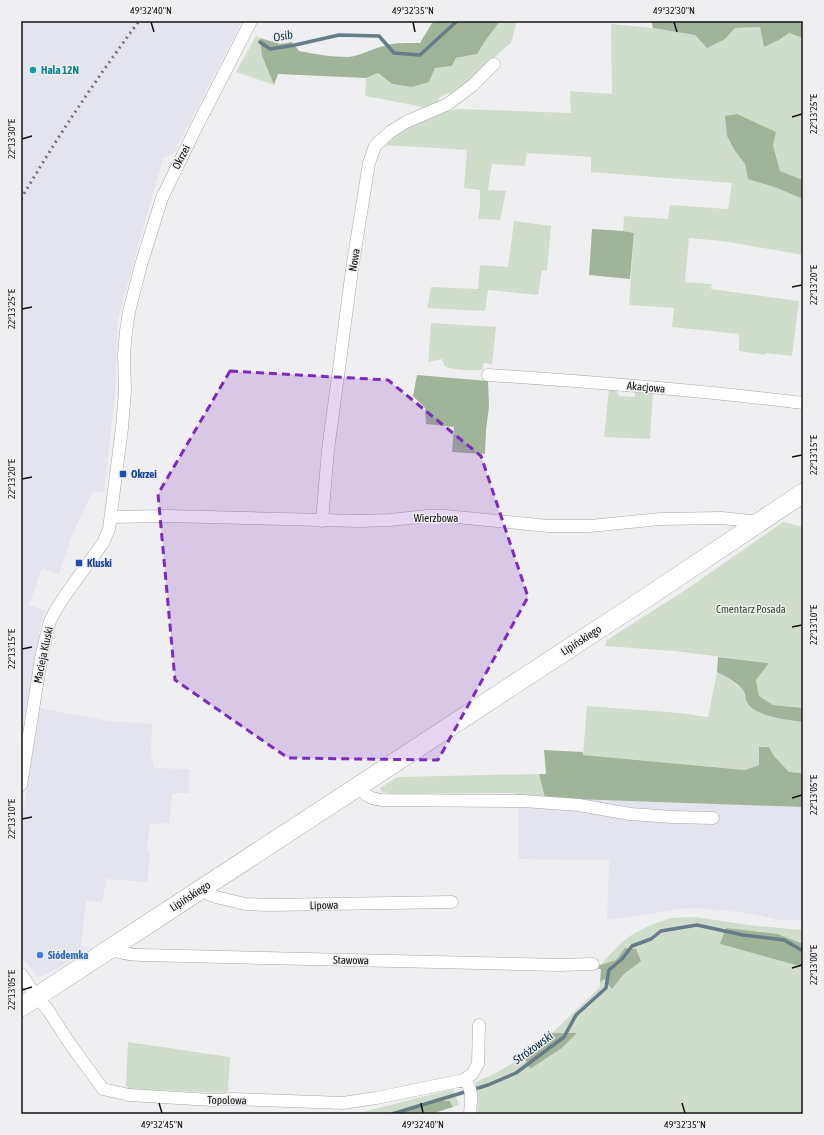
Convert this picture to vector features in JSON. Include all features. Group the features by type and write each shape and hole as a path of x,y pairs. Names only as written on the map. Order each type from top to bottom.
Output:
{"main road":[{"name":"Lipińskiego","path":"29,1002 641,602 803,493"}],"street":[{"name":"Okrzei","path":"111,517 122,428 126,331 129,312 141,265 160,203 167,186 251,21"},
{"name":"Nowa","path":"322,520 328,450 352,269 368,169 375,146 390,132 406,122 448,104 473,85 494,64"},
{"name":"Akacjowa","path":"488,375 601,382 803,403"},
{"name":"Wierzbowa","path":"111,517 181,516 374,520 446,516 548,526 590,526 660,519 702,518 741,519 760,522"},
{"name":"Macieja Kluski","path":"21,785 42,653 50,621 66,594 103,543 109,529 111,517"},
{"path":"358,786 366,796 382,800 523,801 579,805 630,814 713,818"},
{"name":"Lipowa","path":"199,890 216,897 245,904 269,905 452,902"},
{"name":"Stawowa","path":"110,948 117,952 142,955 551,965 593,964"},
{"path":"21,974 29,1002"},
{"name":"Topolowa","path":"29,1002 48,1010 70,1044 104,1089 111,1092 129,1095 212,1100 233,1099 343,1104 376,1098 468,1087"},
{"path":"470,1114 468,1087 472,1074 478,1064 479,1025"}],"highlighted area":[{"path":"230,371 388,380 481,456 528,597 438,760 288,758 175,680 158,494"}],"shaded area":[{"path":"21,21 242,21 174,153 163,158 118,319 115,395 104,492 93,491 72,535 59,574 42,568 29,605 45,611 41,623 21,740"},
{"path":"40,708 108,721 152,724 151,753 154,768 189,769 189,793 172,793 169,823 150,824 147,846 150,855 147,882 107,879 102,902 86,901 81,946 91,947 62,966 38,978 21,956 21,821"},
{"path":"518,797 803,807 803,920 780,920 747,913 699,908 680,909 607,920 609,860 519,859"}],"green space":[{"path":"441,21 498,21 498,24 477,54 456,58 452,66 435,68 429,82 412,87 392,84 378,73 366,78 278,74 274,85 262,56 260,38 280,44 292,42 299,51 348,57 390,44 420,43 432,23"},
{"path":"498,21 517,21 511,43 477,76 453,96 448,93 439,98 438,102 426,109 419,106 365,96 366,78 378,73 392,84 412,87 435,68 452,66 456,58 477,54 498,24"},
{"path":"651,21 803,21 803,38 789,33 779,40 764,47 760,27 735,28 725,39 707,48 695,35 653,28"},
{"path":"611,24 653,28 725,39 735,28 760,27 764,46 779,40 789,33 803,38 803,180 780,171 773,145 727,136 735,151 745,164 749,179 777,188 803,199 803,255 723,241 689,238 685,282 712,284 711,289 799,301 792,356 766,353 765,355 739,351 739,334 672,327 674,308 629,305 634,233 623,231 624,216 668,219 670,205 728,209 732,183 591,172 591,157 527,153 525,166 492,164 488,190 506,191 500,220 478,219 480,190 464,188 467,150 384,145 393,135 439,113 458,109 571,113 570,91 612,94"},
{"path":"256,36 260,38 262,56 274,85 236,72"},
{"path":"737,114 776,132 773,145 780,171 803,180 803,199 777,188 748,179 745,164 735,151 727,136 725,116"},
{"path":"514,221 551,226 547,271 542,270 538,295 488,290 485,311 427,308 431,287 478,289 480,265 508,267"},
{"path":"592,229 634,233 630,279 589,275"},
{"path":"431,323 496,327 492,364 484,363 482,370 459,370 445,367 442,359 428,362"},
{"path":"417,375 488,381 489,406 485,454 452,452 454,427 426,424 425,408 413,396"},
{"path":"609,390 617,391 619,396 635,397 635,393 653,393 650,439 604,437"},
{"name":"Cmentarz Posada","path":"783,522 803,527 803,708 773,705 759,696 756,680 769,663 674,651 605,646 607,640 687,589"},
{"path":"718,657 769,663 756,680 759,696 773,705 803,708 803,722 773,717 753,708 747,703 744,692 741,688 717,672"},
{"path":"717,672 725,676 743,690 747,704 787,720 803,722 803,773 789,772 774,756 769,747 759,765 745,770 583,755 587,706 680,713 708,717"},
{"path":"759,747 769,747 774,756 789,772 803,773 803,807 545,798 539,774 546,774 544,750 583,752 583,755 745,770 759,765"},
{"path":"539,774 545,798 519,797 515,793 393,794 382,792 380,788 397,777"},
{"path":"695,917 756,926 803,930 803,944 778,934 720,944 803,967 803,1114 477,1114 478,1100 475,1082 490,1076 524,1057 530,1069 562,1048 576,1034 552,1033 600,987 600,982 604,979 612,989 624,974 616,960 600,965 621,943 633,934 653,924 671,918"},
{"path":"726,928 778,934 803,944 803,967 720,944"},
{"path":"625,948 636,949 641,961 624,974 612,989 604,979 600,982 601,969 598,969 600,965 616,960"},
{"path":"552,1033 577,1033 562,1048 530,1069 524,1057 530,1054"},
{"path":"128,1042 230,1057 228,1090 226,1093 129,1089 126,1086"},
{"path":"453,1089 459,1105 453,1107 450,1101 439,1101 391,1114 355,1114"},
{"path":"439,1101 450,1101 453,1107 431,1114 391,1114"}],"waterway":[{"name":"Osib","path":"260,42 270,49 339,35 379,36 394,53 420,55 457,21"},
{"name":"Stróżowski","path":"392,1114 488,1085 516,1073 564,1037 576,1015 606,988 609,970 622,959 632,946 651,939 661,931 697,925 743,935 784,940 803,951"}],"railway":[{"path":"21,199 78,108 139,21"}],"place":[{"name":"Hala 12N","path":"33,70"},
{"name":"Okrzei","path":"123,474"},
{"name":"Kluski","path":"79,563"},
{"name":"Siódemka","path":"40,955"}]}
